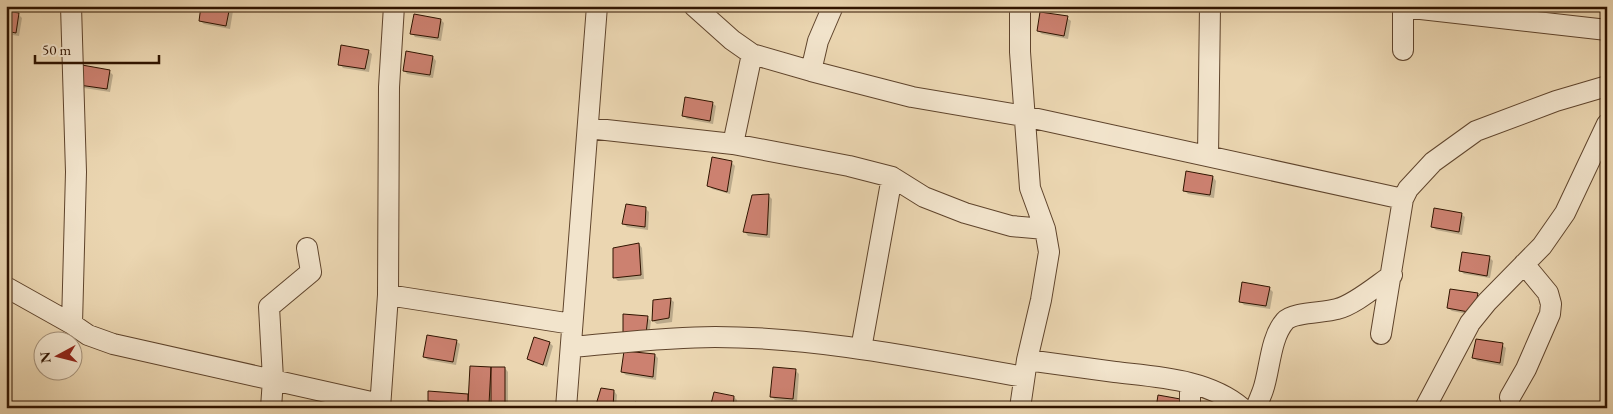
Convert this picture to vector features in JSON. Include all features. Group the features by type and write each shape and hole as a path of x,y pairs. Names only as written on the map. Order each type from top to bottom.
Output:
{"street":[{"path":"71,6 76,172 72,324"},
{"path":"6,287 88,335 113,344 273,379 380,406 388,295 389,88 394,6"},
{"path":"566,408 597,6"},
{"path":"694,6 732,40 752,54 811,71 912,96 1024,116 1403,199"},
{"path":"811,71 818,41 833,6"},
{"path":"1020,6 1020,52 1030,188 1045,229 1049,252 1020,408"},
{"path":"1208,156 1210,6"},
{"path":"1403,50 1403,6 1607,30"},
{"path":"733,144 752,54"},
{"path":"1381,334 1403,199 1408,189 1433,162 1476,131 1556,101 1607,86"},
{"path":"1425,408 1470,323 1487,302 1542,246 1564,213 1607,124"},
{"path":"588,128 733,144 850,166 892,177 924,197 965,213 1012,226 1045,229"},
{"path":"861,349 892,177"},
{"path":"271,408 273,379 269,307 311,272 307,248"},
{"path":"1510,397 1526,369 1550,314 1551,304 1548,293 1524,264"},
{"path":"1256,408 1263,390 1273,348 1286,320 1293,317 1339,309 1392,275"},
{"path":"388,295 572,324"},
{"path":"570,347 716,337 790,341 1026,369 1164,378 1190,384 1234,400 1242,408"},
{"path":"1190,384 1190,408"}],"building":[{"path":"201,6 230,6 226,26 199,21"},
{"path":"6,11 19,13 16,33 6,31"},
{"path":"1040,12 1068,16 1064,36 1037,31"},
{"path":"414,14 441,19 438,38 410,34"},
{"path":"341,45 369,50 365,69 338,65"},
{"path":"406,51 433,56 430,75 403,71"},
{"path":"82,65 110,70 107,89 79,85"},
{"path":"685,97 713,102 710,121 682,116"},
{"path":"712,157 732,161 727,192 707,186"},
{"path":"1186,171 1213,176 1210,195 1183,191"},
{"path":"769,194 767,235 743,232 752,195"},
{"path":"626,204 646,207 645,227 622,224"},
{"path":"1434,208 1462,213 1459,232 1431,227"},
{"path":"639,243 641,275 613,278 613,248"},
{"path":"1462,252 1490,256 1487,276 1459,271"},
{"path":"1242,282 1270,287 1266,306 1239,302"},
{"path":"1450,289 1478,293 1474,313 1447,308"},
{"path":"671,298 669,318 652,321 653,300"},
{"path":"623,314 648,316 646,334 623,334"},
{"path":"427,335 457,340 453,362 423,357"},
{"path":"534,337 550,342 543,365 527,359"},
{"path":"1476,339 1503,343 1500,363 1472,358"},
{"path":"624,351 655,354 653,377 621,372"},
{"path":"470,366 491,367 489,404 468,403"},
{"path":"491,367 505,367 505,408 491,408"},
{"path":"773,367 796,369 793,399 770,397"},
{"path":"601,388 614,390 613,408 595,408"},
{"path":"428,391 468,394 468,403 428,401"},
{"path":"714,392 734,396 733,408 710,408"},
{"path":"1158,395 1186,400 1184,408 1156,408"},
{"path":"635,402 648,408 633,408"},
{"path":"509,403 550,403 550,408 509,408"}]}
